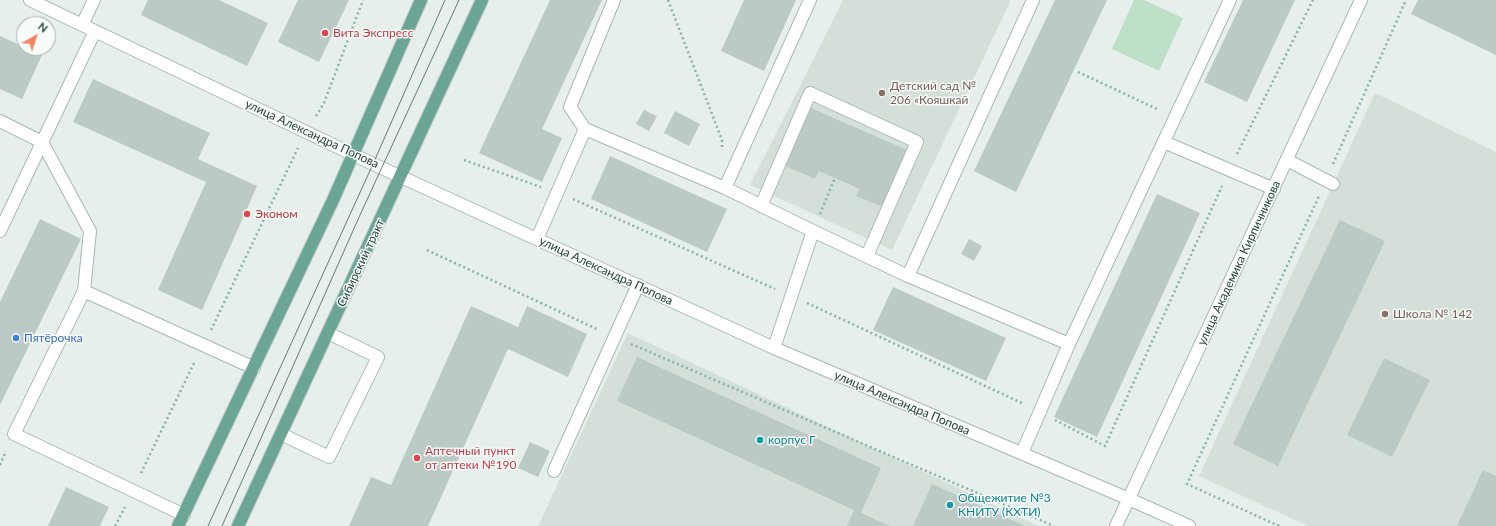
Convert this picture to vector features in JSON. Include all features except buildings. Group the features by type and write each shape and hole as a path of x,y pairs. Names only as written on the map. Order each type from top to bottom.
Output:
{"main road":[{"path":"178,526 254,368 422,0"},
{"name":"Сибирский тракт","path":"238,526 482,0"}],"street":[{"name":"улица Александра Попова","path":"30,0 400,176 774,348 1022,453 1189,526"},
{"path":"82,25 94,0"},
{"path":"614,0 570,107 586,129 725,188 908,276 1068,344"},
{"path":"725,188 810,0"},
{"path":"908,276 1034,0"},
{"path":"1022,453 1068,344 1176,118 1230,0"},
{"name":"улица Академика Кирпичникова","path":"1116,526 1361,0"},
{"path":"0,231 95,31"},
{"path":"761,206 810,93 917,142 867,256"},
{"path":"0,121 42,142 90,231 84,291 14,434 184,515"},
{"path":"537,239 586,129"},
{"path":"1164,142 1274,189"},
{"path":"1287,160 1330,183"},
{"path":"774,348 813,231"},
{"path":"554,471 616,337 638,285"},
{"path":"84,291 254,368"},
{"path":"281,434 329,458 378,357 328,333"}],"path":[{"path":"115,526 286,175 305,131 324,103 363,0"},
{"path":"668,0 722,140 722,148"},
{"path":"1105,446 1229,170 1313,0"},
{"path":"1279,526 1187,484 1330,183 1406,0"},
{"path":"1078,72 1176,118"},
{"path":"819,217 835,178"},
{"path":"427,250 616,337 1054,526"}],"shaded area":[{"name":"Детский сад № 206 «Кояшкай","path":"843,0 1011,0 892,250 750,185"},
{"name":"Школа № 142","path":"1375,93 1496,152 1496,526 1308,526 1199,476"},
{"path":"628,333 1039,526 538,526"}],"green space":[{"path":"1134,0 1144,0 1183,18 1159,71 1112,49"}],"tram line":[{"path":"208,526 373,164 445,0"},
{"path":"222,526 360,215 459,0"}],"place":[{"name":"Вита Экспресс","path":"325,33"},
{"name":"Детский сад № 206 «Кояшкай","path":"882,93"},
{"name":"Эконом","path":"247,214"},
{"name":"Школа № 142","path":"1385,314"},
{"name":"Пятёрочка","path":"16,338"},
{"name":"корпус Г","path":"760,440"},
{"name":"Аптечный пункт от аптеки №190","path":"417,458"},
{"name":"Общежитие №3 КНИТУ (КХТИ)","path":"950,505"}]}
